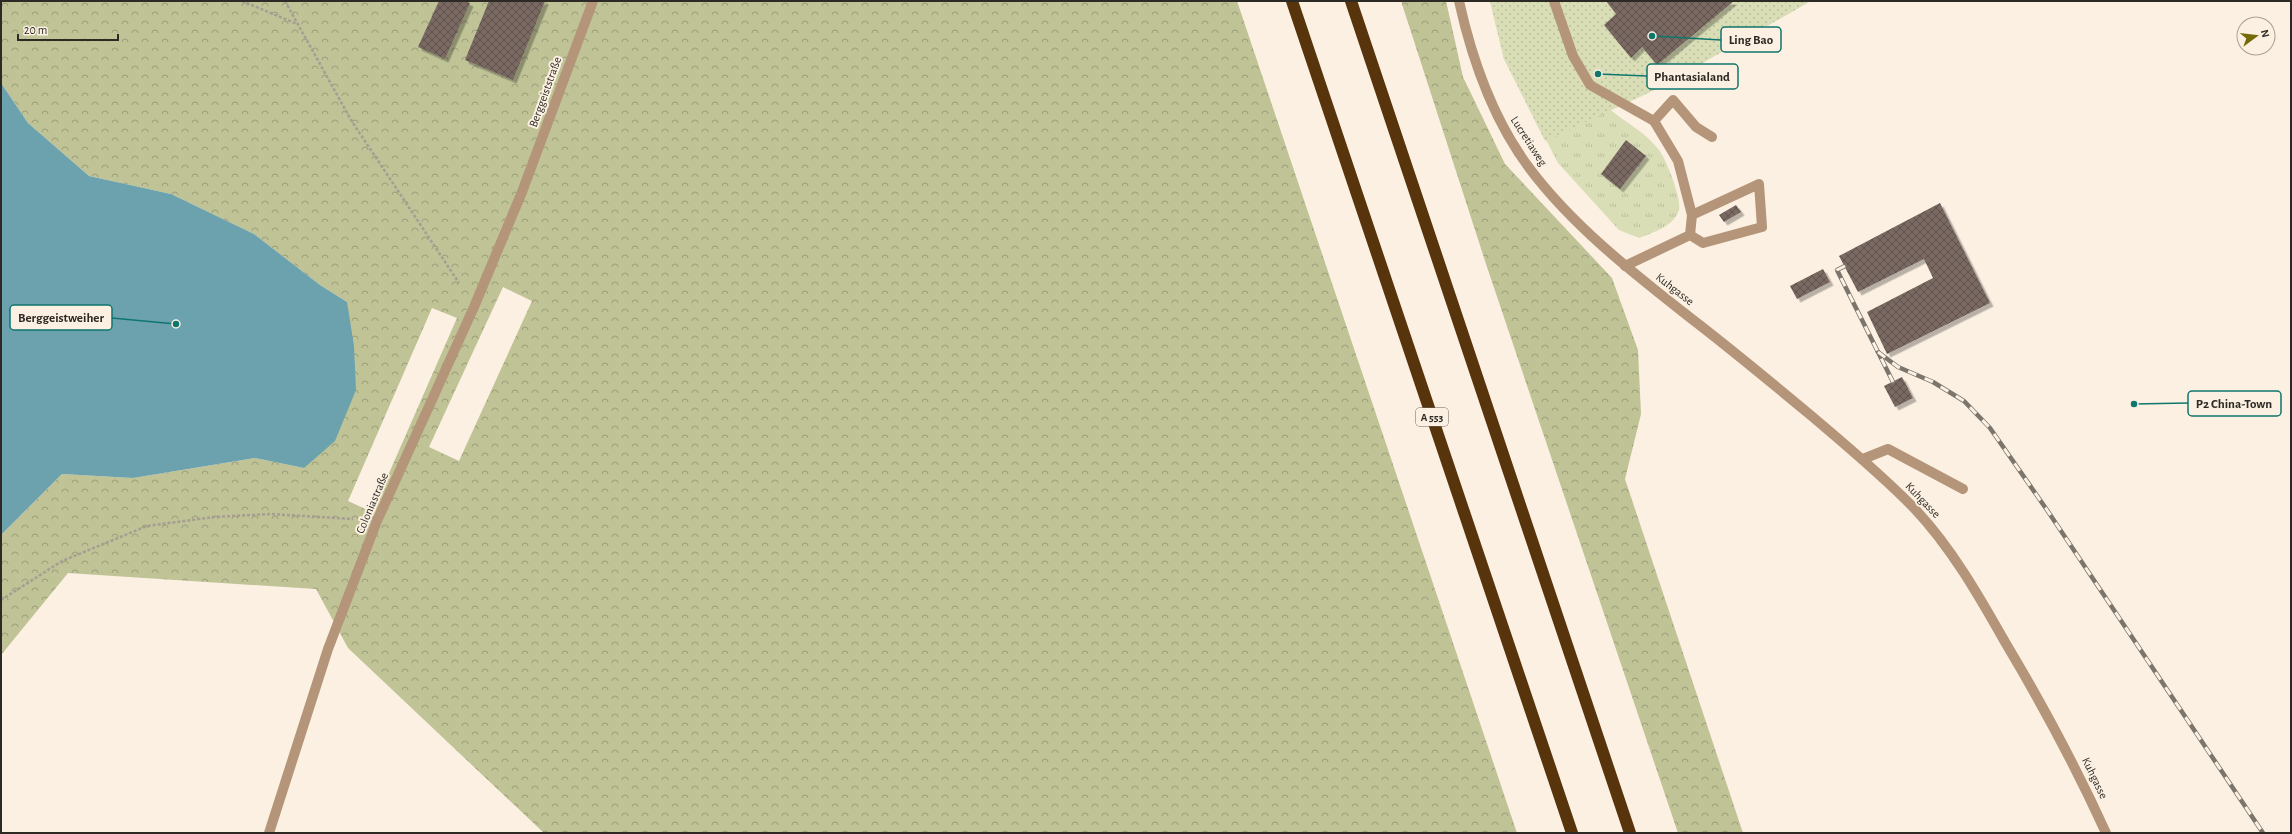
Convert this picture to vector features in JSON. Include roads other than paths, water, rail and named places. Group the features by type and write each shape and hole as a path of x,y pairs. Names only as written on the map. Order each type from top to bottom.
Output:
{"highway":[{"name":"A 553","path":"1292,1 1572,833"},
{"path":"1352,1 1630,833"}],"street":[{"name":"Berggeiststraße","path":"522,192 593,1"},
{"name":"Lucretiaweg","path":"1459,1 1473,56 1492,104 1509,136 1530,168 1558,201 1625,266"},
{"path":"1554,1 1573,56 1590,85 1654,121 1678,161 1692,215 1690,235"},
{"path":"1654,121 1673,100 1696,127 1712,137"},
{"path":"1690,235 1703,242 1762,227 1759,184 1692,215"},
{"name":"Coloniastraße","path":"269,833 328,648 377,521 474,307 522,192"},
{"path":"1625,266 1690,235"},
{"name":"Kuhgasse","path":"1625,266 1748,363 1863,459 1914,508 1935,532 1983,604 2049,717 2106,833"},
{"path":"1863,459 1888,449 1963,489"}],"water":[{"path":"1,83 28,123 89,176 171,194 254,234 320,285 347,302 354,346 356,390 335,441 304,468 255,458 133,478 62,474 1,535"}],"railway":[{"path":"1845,266 1837,270 1893,382"},
{"path":"1878,352 1898,367 1933,382 1964,401 1990,428 2047,510 2263,833"}],"place":[{"name":"Ling Bao","path":"1652,36"},
{"name":"Phantasialand","path":"1598,74"},
{"name":"Berggeistweiher","path":"176,324"},
{"name":"P2 China-Town","path":"2134,404"}]}
